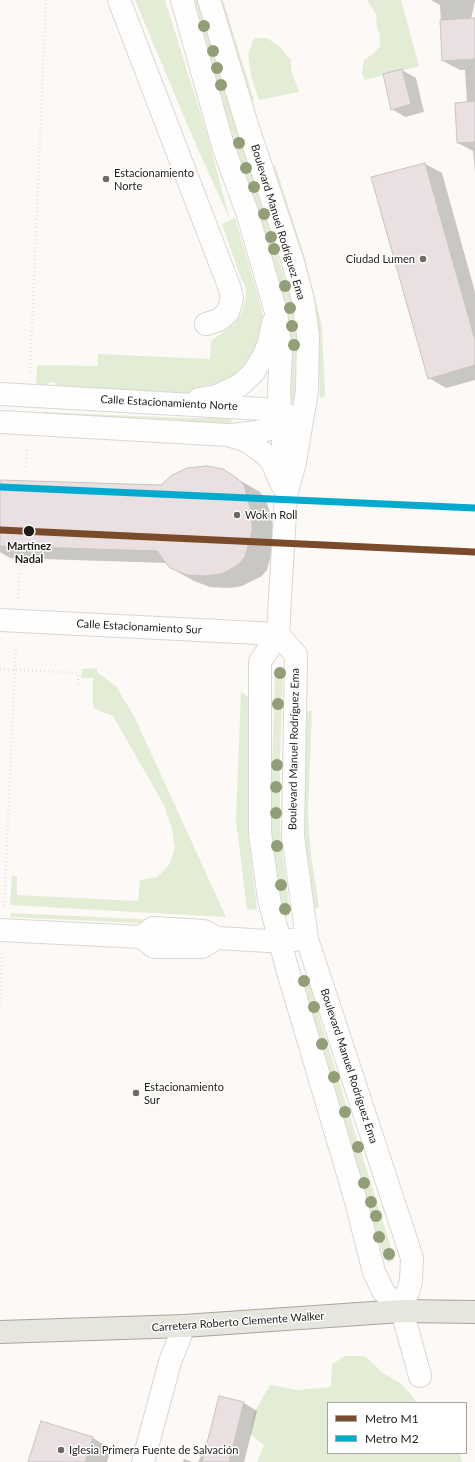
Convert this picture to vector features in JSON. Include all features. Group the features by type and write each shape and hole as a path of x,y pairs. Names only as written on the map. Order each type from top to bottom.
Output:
{"main road":[{"name":"Carretera Roberto Clemente Walker","path":"0,1332 184,1326 402,1311 475,1312"}],"street":[{"path":"119,0 229,286 232,298 228,312 219,320 206,324"},
{"path":"182,0 224,149 247,212 276,312 281,352 279,392 295,462"},
{"name":"Boulevard Manuel Rodríguez Ema","path":"209,0 303,300 308,335 307,391 295,462 286,496 278,634 296,655 293,836 308,939 412,1258 411,1281 402,1311"},
{"path":"157,402 198,400 217,396 240,385 253,373 263,357 269,343 276,312"},
{"path":"0,422 228,435 257,432 285,419 307,391"},
{"name":"Calle Estacionamiento Norte","path":"0,394 157,402 285,419"},
{"path":"285,419 286,496"},
{"path":"228,435 247,441 261,450 271,460 286,496"},
{"name":"Calle Estacionamiento Sur","path":"8,621 278,634"},
{"path":"278,634 260,662 260,812 264,872 269,899 287,968 354,1194 374,1272 383,1291 402,1311 420,1376"},
{"path":"1,931 141,937 154,947 202,948 217,938 281,941 308,939"},
{"path":"143,1462 170,1362 184,1326"}],"path":[{"path":"30,395 46,0"},
{"path":"26,467 28,423"},
{"path":"0,1006 1,931 15,670 8,621 21,547"},
{"path":"0,669 78,673 78,685"}],"green space":[{"path":"135,0 165,0 207,134 230,220 193,138"},
{"path":"191,0 200,0 291,300 296,335 294,401 290,401 267,247"},
{"path":"218,0 223,0 254,100 249,103"},
{"path":"367,0 401,0 419,66 365,80 362,73 364,60 373,54 380,46 380,35 377,27 376,14"},
{"path":"254,38 267,38 280,47 291,60 291,69 299,92 259,100 251,76 248,54"},
{"path":"275,165 304,255 322,326 325,397 320,398 318,335 270,166"},
{"path":"235,218 263,316 260,337 254,355 234,378 199,394 59,387 55,383 49,382 48,387 36,386 37,365 98,366 98,354 210,359 211,341 234,324 240,316 246,297 246,289 222,224"},
{"path":"43,412 184,418 230,418 232,421 230,425 42,417"},
{"path":"280,666 283,668 283,674 280,756 280,830 290,914 287,917 283,916 282,913 272,843 275,671"},
{"path":"97,668 97,672 116,686 135,718 226,917 10,905 12,875 17,877 17,895 138,901 140,880 157,877 169,865 175,848 172,829 164,805 113,716 93,708 93,678 81,678 82,669"},
{"path":"241,691 250,699 248,833 257,909 247,910 236,820"},
{"path":"307,711 312,711 308,812 311,855 319,907 315,908 307,855 304,819 304,760"},
{"path":"11,913 159,920 159,924 10,917"},
{"path":"307,975 311,982 321,1024 394,1257 393,1261 388,1262 384,1258 300,976"},
{"path":"345,1356 365,1356 383,1373 400,1383 416,1402 327,1402 327,1454 460,1454 462,1462 257,1462 264,1445 250,1434 254,1413 270,1385 297,1390 331,1387 332,1364"}],"building":[{"path":"475,18 475,59 442,61 440,20"},
{"path":"402,69 411,104 391,110 383,74"},
{"path":"475,101 475,142 457,143 455,103"},
{"name":"Ciudad Lumen","path":"425,163 475,340 475,365 428,379 371,177"},
{"path":"207,466 223,469 237,478 244,485 252,515 252,531 245,557 239,564 224,573 207,576 187,575 170,568 157,551 0,546 0,480 161,485 172,475 187,468"},
{"path":"219,1396 244,1402 229,1462 202,1462"},
{"name":"Iglesia Primera Fuente de Salvación","path":"41,1421 93,1437 85,1462 28,1462"}],"metro line":[{"name":"M2","path":"0,487 475,508"},
{"name":"M1","path":"0,530 475,552"}],"place":[{"name":"Estacionamiento Norte","path":"106,179"},
{"name":"Ciudad Lumen","path":"423,259"},
{"name":"Wok n Roll","path":"237,515"},
{"name":"Martínez Nadal","path":"29,531"},
{"name":"Estacionamiento Sur","path":"136,1093"},
{"name":"Iglesia Primera Fuente de Salvación","path":"61,1450"}]}
